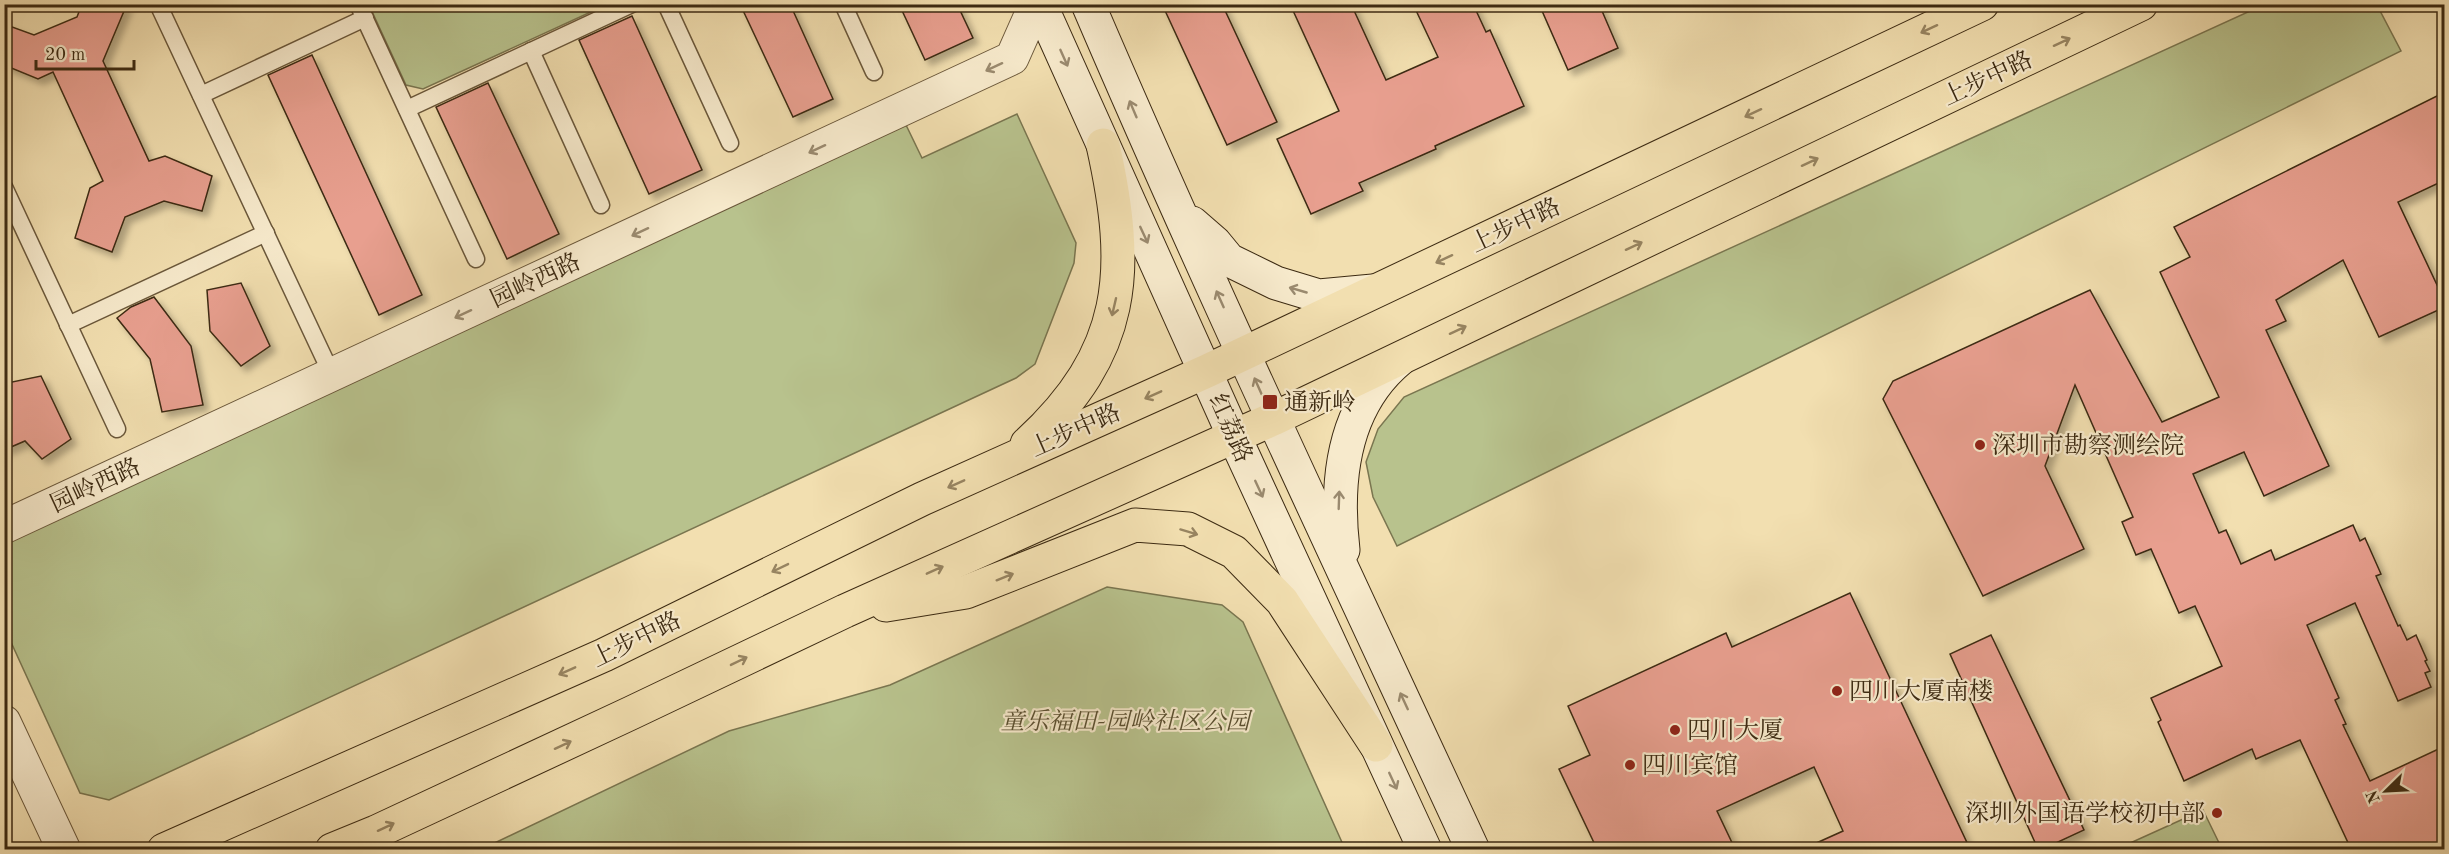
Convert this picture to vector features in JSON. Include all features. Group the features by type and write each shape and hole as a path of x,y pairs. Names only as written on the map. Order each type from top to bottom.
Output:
{"main road":[{"name":"红荔路","path":"1038,4 1425,849"},
{"name":"园岭西路","path":"4,527 1012,58 1038,4"},
{"name":"红荔路","path":"1088,4 1156,162 1272,419 1473,849"},
{"name":"上步中路","path":"164,849 603,655 922,499 1206,371 1982,4"},
{"name":"上步中路","path":"332,849 376,832 845,611 1272,419 2141,4"},
{"path":"999,464 1035,436 1068,400 1092,364 1110,322 1117,289 1120,249 1111,180 1103,145"},
{"path":"1156,162 1191,223 1215,243 1229,260 1276,283 1319,296 1377,290"},
{"path":"1347,579 1339,510 1340,479 1346,445 1369,392 1384,372 1406,355"},
{"path":"845,611 966,592 1135,525 1188,530 1234,552 1282,601 1376,745"},
{"path":"4,722 61,844"}],"lane":[{"path":"158,4 332,375"},
{"path":"407,109 632,4"},
{"path":"666,4 730,143"},
{"path":"843,4 874,72"},
{"path":"201,95 362,11 476,259"},
{"path":"531,51 601,205"},
{"path":"4,187 117,429"},
{"path":"68,325 266,233"}],"green space":[{"path":"2359,4 2379,9 2401,51 1397,546 1373,497 1366,462 1378,429 1404,397 2261,6"},
{"path":"369,5 606,5 423,89 406,85"},
{"path":"1017,114 1076,243 1074,263 1035,364 1016,378 109,800 80,793 5,629 4,543 906,125 922,158"},
{"name":"童乐福田-园岭社区公园","path":"1107,587 1222,605 1243,622 1345,849 1058,850 1032,844 1019,850 482,849 729,731 890,685"},
{"path":"2203,810 2222,849 2117,849"}],"building":[{"path":"82,4 127,4 103,61 149,161 165,156 212,176 202,211 164,201 125,217 112,252 75,238 90,188 103,181 53,72 38,79 4,65 4,24 34,35 77,17"},
{"path":"740,4 790,4 833,99 793,117"},
{"path":"899,4 957,4 973,38 925,60"},
{"path":"1162,4 1222,4 1277,122 1227,145"},
{"path":"1290,4 1351,4 1386,80 1438,57 1413,4 1473,4 1486,32 1490,30 1524,106 1359,183 1363,191 1311,214 1277,139 1339,111"},
{"path":"1539,4 1599,4 1618,48 1568,70"},
{"path":"632,16 702,170 649,194 579,40"},
{"path":"312,55 422,295 379,315 268,75"},
{"path":"488,83 559,234 507,259 436,107"},
{"path":"2445,92 2445,180 2398,202 2445,302 2445,307 2379,337 2343,260 2276,300 2286,321 2266,330 2329,466 2264,496 2244,452 2193,474 2219,533 2226,530 2241,564 2271,550 2275,560 2353,525 2360,541 2365,538 2381,574 2376,576 2398,626 2400,625 2407,640 2416,635 2427,660 2425,661 2430,671 2425,673 2431,687 2398,701 2355,603 2307,625 2339,698 2335,700 2346,724 2343,725 2370,781 2445,746 2445,849 2351,849 2300,740 2256,759 2252,749 2184,781 2158,722 2161,720 2151,698 2222,666 2195,606 2179,613 2151,549 2136,555 2122,522 2133,517 2075,385 2045,466 2084,549 1983,596 1883,399 1893,381 2090,290 2162,422 2219,397 2160,272 2190,257 2174,227"},
{"path":"241,283 270,346 241,366 210,331 207,290"},
{"path":"154,297 191,346 203,405 162,412 150,359 117,318 131,307"},
{"path":"41,376 71,439 42,459 25,441 4,450 4,409 9,406 7,383"},
{"path":"1850,593 1970,849 1803,849 1843,831 1814,767 1717,811 1735,849 1597,849 1559,769 1590,755 1568,706 1726,633 1732,647"},
{"path":"1991,635 2084,830 2043,849 2038,849 1950,654"}],"place":[{"name":"通新岭","path":"1270,402"},
{"name":"深圳市勘察测绘院","path":"1980,445"},
{"name":"四川大厦南楼","path":"1837,691"},
{"name":"四川大厦","path":"1675,730"},
{"name":"四川宾馆","path":"1630,765"},
{"name":"深圳外国语学校初中部","path":"2217,813"}]}
